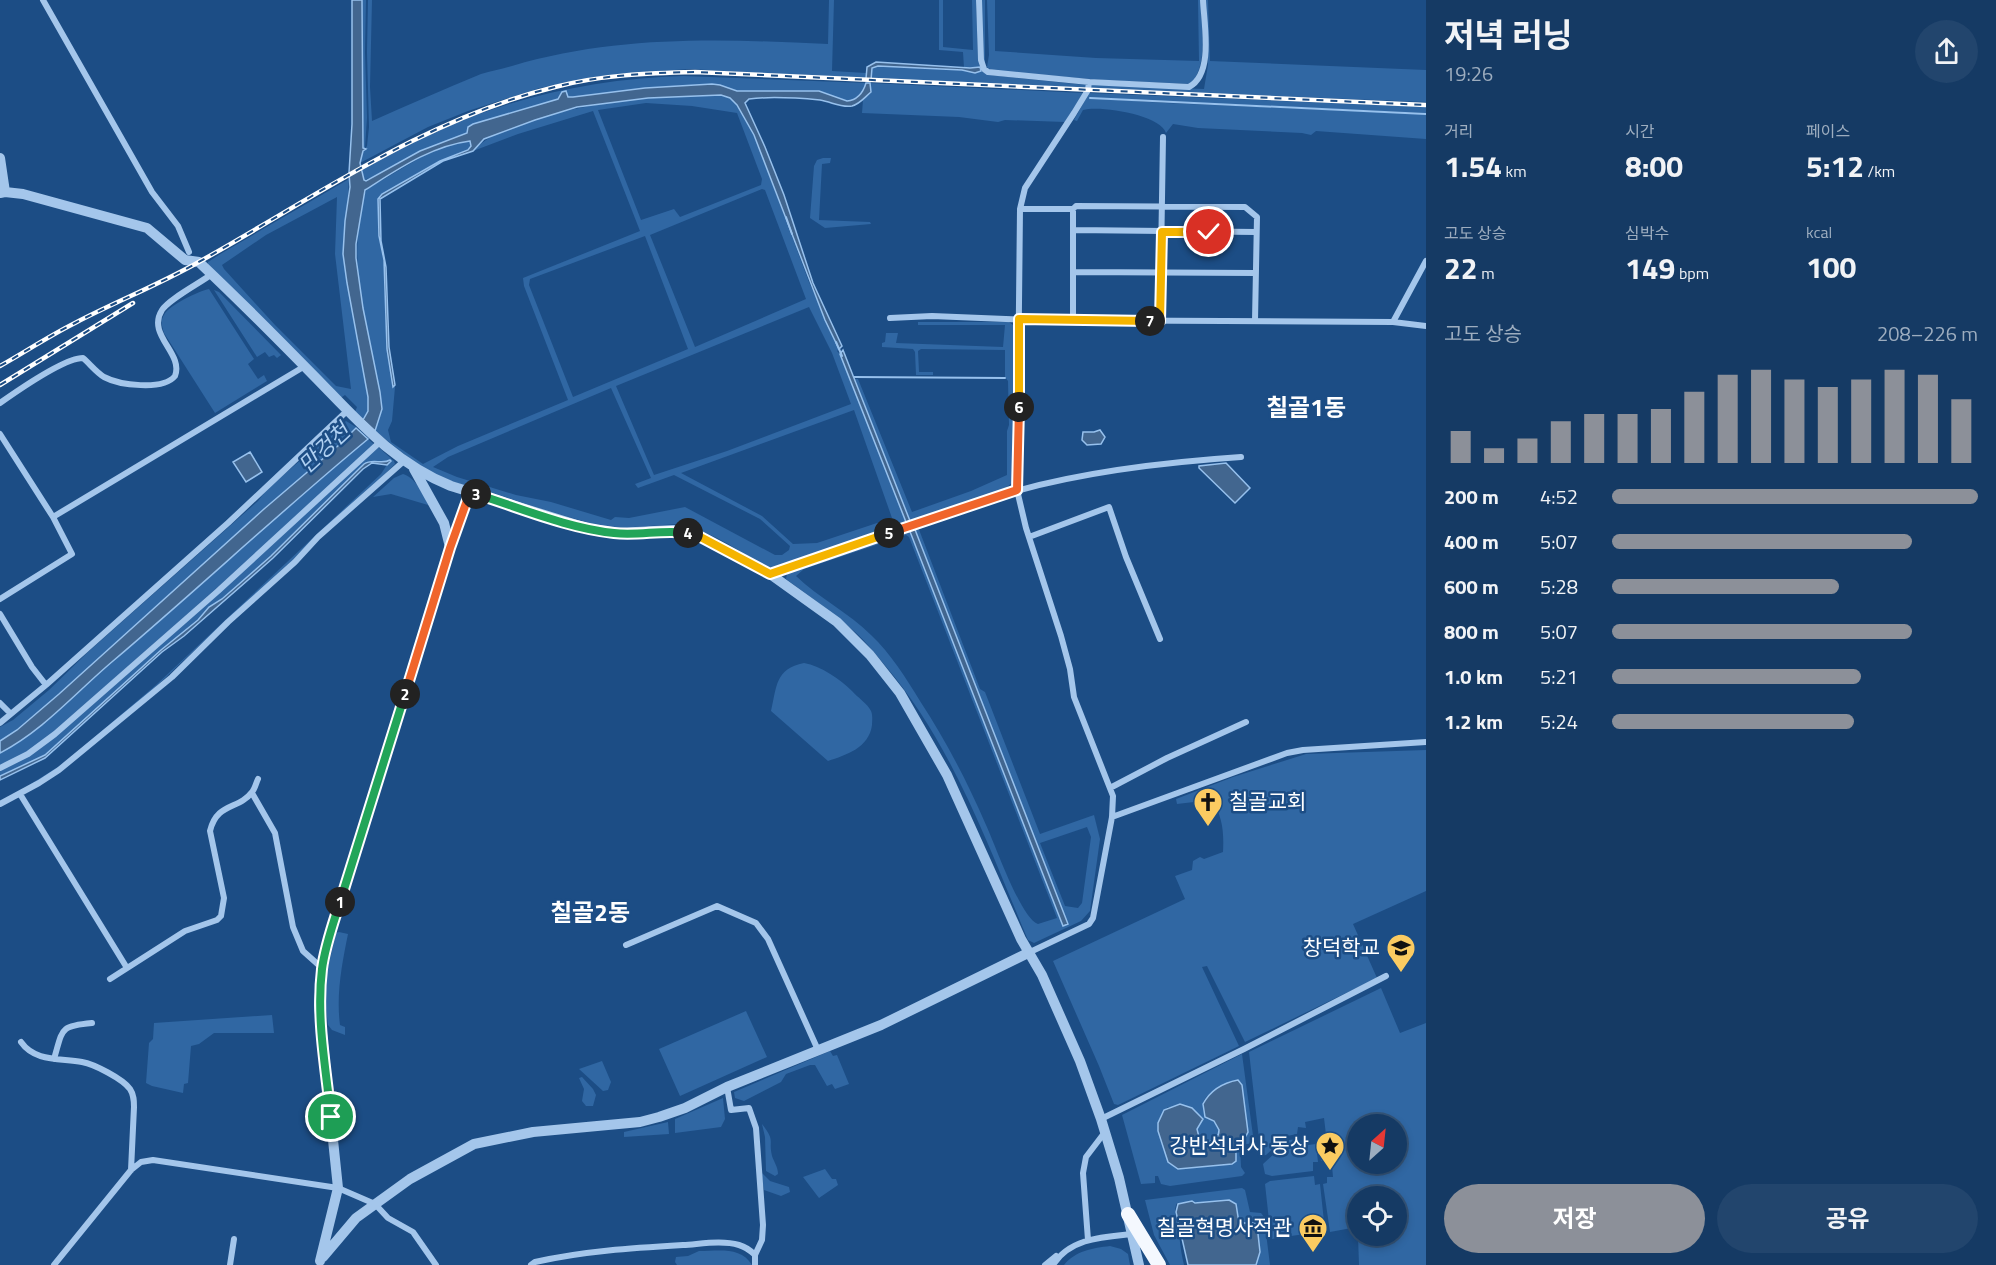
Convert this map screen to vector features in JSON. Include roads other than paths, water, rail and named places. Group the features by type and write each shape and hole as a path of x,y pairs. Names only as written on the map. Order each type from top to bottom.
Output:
{"highway":[{"path":"1128,1214 1159,1265"}],"street":[{"path":"43,0 152,192 178,226 189,252"},
{"path":"979,0 981,60 984,69 988,72 1089,82 1189,87 1202,73 1205,63 1203,0"},
{"path":"318,1263 356,1218 410,1179 474,1144 533,1132 640,1122 685,1108 727,1087 880,1025 1089,924 1093,918 1112,817 1113,796 1074,697 1070,669 1061,636 1029,537 1017,490 1020,209 1025,188 1088,90 1089,82"},
{"path":"1160,321 1163,137"},
{"path":"0,158 2,192 23,194 147,228 184,260 199,262 378,441 431,478 590,529 617,533 673,530 693,533 770,574 837,622 870,655 900,693 947,775 1028,953 1042,975 1101,1119 1128,1214 1139,1265"},
{"path":"1020,209 1073,209 1076,206 1245,207 1257,217 1255,321"},
{"path":"1073,209 1073,320"},
{"path":"1073,230 1257,232"},
{"path":"1393,322 1426,261"},
{"path":"1073,272 1256,273"},
{"path":"0,402 77,358 83,358 100,375 114,382 167,383 175,376 177,362 158,326 162,311 168,304 212,274"},
{"path":"890,318 932,316 1073,320 1393,322 1426,326"},
{"path":"53,517 304,366"},
{"path":"0,723 46,685 350,413"},
{"path":"0,434 53,517 72,554 0,599"},
{"path":"0,768 28,754 55,734 218,591 378,441"},
{"path":"770,574 1017,490 1110,471 1191,460 1241,457"},
{"path":"409,464 444,522 450,548"},
{"path":"0,804 59,770 172,677 228,622 295,562 318,537 409,464"},
{"path":"318,1263 338,1188 319,1005 322,968 328,939 450,548 470,492"},
{"path":"1029,537 1109,507 1126,557 1160,639"},
{"path":"0,614 32,667 46,685"},
{"path":"0,703 11,714"},
{"path":"1110,788 1167,758 1246,722"},
{"path":"1112,817 1287,753 1426,742"},
{"path":"110,979 184,931 217,920 221,916 224,898 210,831 213,820 221,811 252,793 258,778"},
{"path":"252,793 275,833 293,927 303,951 322,968"},
{"path":"20,794 127,968"},
{"path":"626,945 717,906 756,922 768,939 818,1050"},
{"path":"1101,1119 1386,976"},
{"path":"54,1059 61,1035 66,1028 72,1025 92,1023"},
{"path":"21,1042 30,1052 54,1059 83,1062 99,1068 130,1089 134,1097 131,1170"},
{"path":"727,1087 731,1110 749,1108 756,1128 763,1225 762,1240 755,1255 755,1265"},
{"path":"1088,1240 1083,1173 1086,1158 1105,1132"},
{"path":"54,1265 131,1170 141,1162 153,1160 338,1188 375,1204 388,1218 413,1232 436,1265"},
{"path":"1045,1265 1059,1254 1088,1240 1132,1234"},
{"path":"230,1265 234,1239"},
{"path":"531,1265 535,1262 623,1248 720,1243 738,1245 755,1255"},
{"path":"1053,1265 1059,1254"},
{"path":"61,1257 62,1265"}],"waterway":[{"path":"1090,98 1426,114"},
{"path":"786,217 792,234"},
{"path":"836,342 842,356"},
{"path":"854,377 1005,378"}],"railway":[{"path":"0,366 65,328 197,263 327,187 415,140 507,101 589,80 642,74 695,72 1426,105"},
{"path":"0,385 133,303"}],"place":[{"name":"칠골교회","path":"1208,828"},
{"name":"창덕학교","path":"1401,974"},
{"name":"강반석녀사 동상","path":"1330,1172"},
{"name":"칠골혁명사적관","path":"1313,1254"}],"district":[{"name":"칠골1동","path":"1306,408"},
{"name":"칠골2동","path":"590,913"}],"water label":[{"name":"만겅천","path":"324,448"}]}
